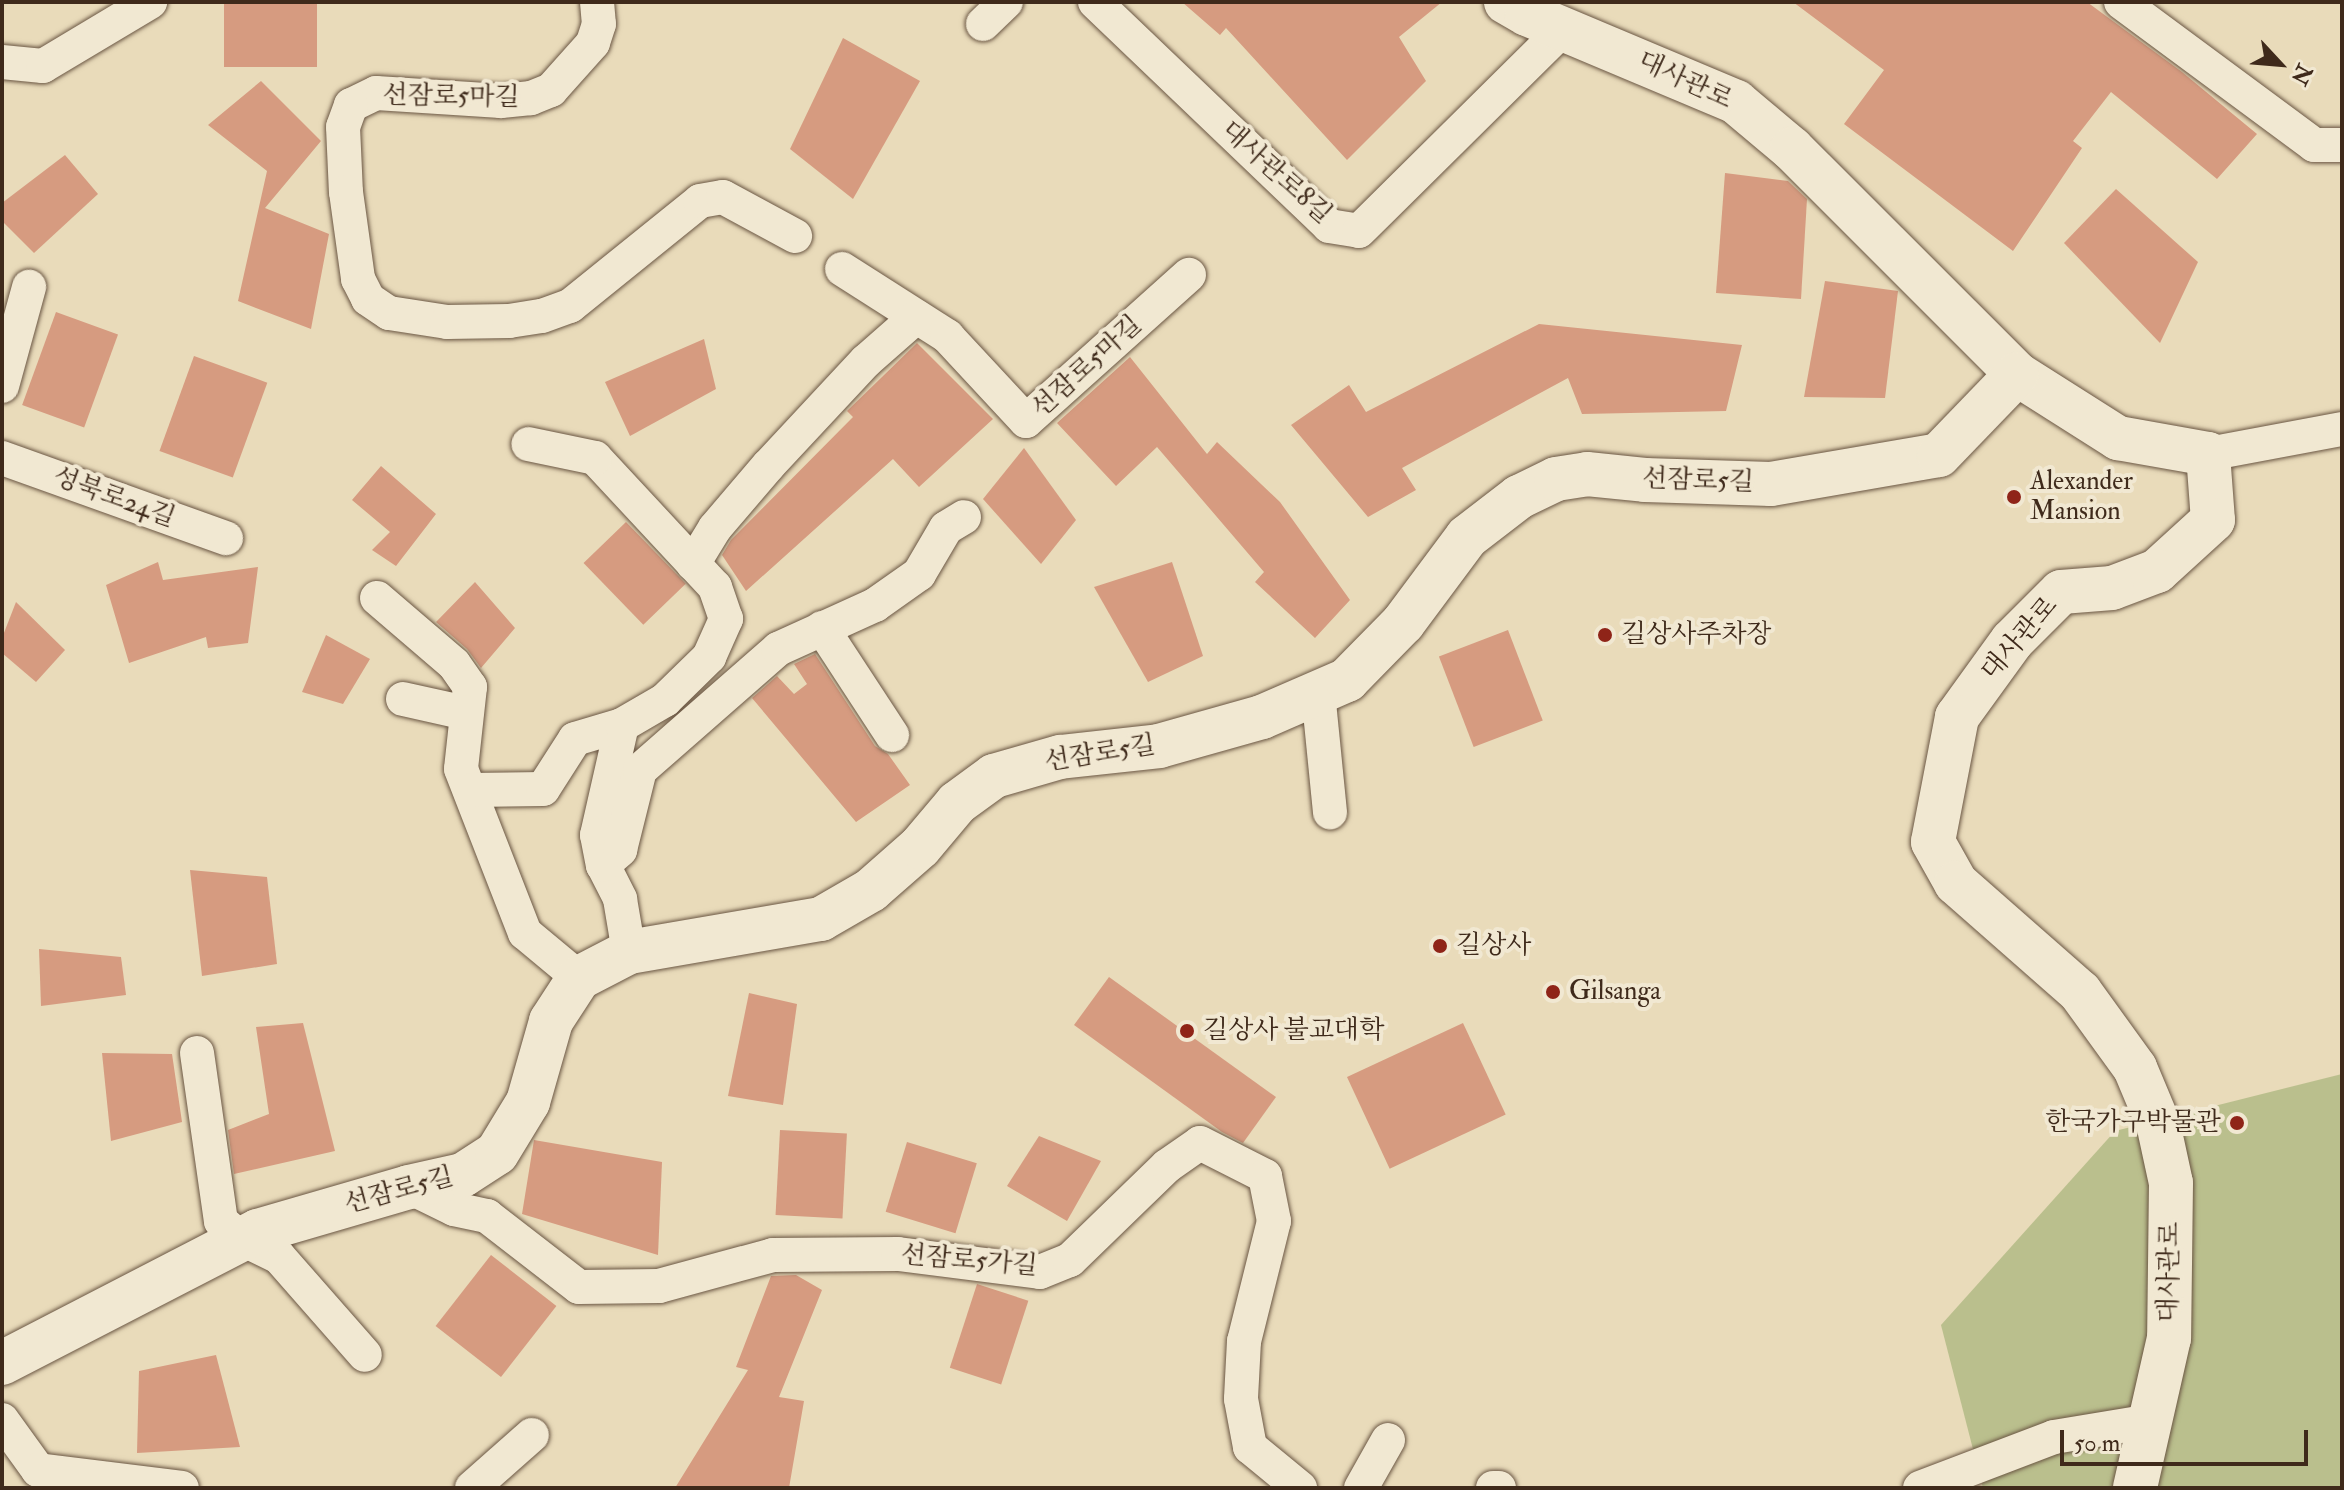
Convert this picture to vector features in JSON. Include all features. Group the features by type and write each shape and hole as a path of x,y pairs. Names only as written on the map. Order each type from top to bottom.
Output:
{"street":[{"path":"2,62 43,66 150,2"},
{"name":"선잠로5마길","path":"597,2 599,24 593,43 551,90 531,98 501,101 376,93 351,105 343,127 346,192 358,279 368,299 389,313 447,322 509,321 542,316 570,306 700,201 723,197 746,206 795,236"},
{"name":"대사관로8길","path":"1095,2 1329,226 1359,231 1563,29"},
{"name":"대사관로","path":"1506,2 1736,102 1792,149 2017,374 2118,438 2208,454 2213,520 2157,571 2112,588 2061,592 2012,641 1957,717 1933,842 1956,883 2080,992 2135,1068 2158,1123 2171,1183 2169,1338 2135,1488"},
{"path":"2135,5 2314,145 2342,145"},
{"name":"선잠로5마길","path":"842,269 947,336 1026,421 1189,275"},
{"path":"2,386 29,287"},
{"path":"693,564 715,528 768,466 866,361 916,317"},
{"name":"선잠로5길","path":"2,1363 258,1231 409,1187 463,1175 497,1153 528,1102 551,1021 579,978 629,952 821,919 871,890 920,847 957,803 994,776 1060,757 1159,746 1262,717 1347,680 1403,623 1467,537 1519,497 1556,479 1587,474 1645,480 1771,484 1939,455 2017,374"},
{"path":"2208,454 2342,429"},
{"path":"472,790 543,789 575,739 622,725 665,700 709,657 726,619 715,587 595,458 528,444"},
{"name":"성북로24길","path":"2,458 226,538"},
{"path":"603,865 620,850 640,770 778,649 875,605 919,574 946,528 964,517"},
{"path":"377,598 454,664 470,687 461,769 472,790 525,933 579,978"},
{"path":"822,628 892,735"},
{"path":"1318,692 1330,812"},
{"path":"403,699 466,713"},
{"path":"622,725 597,835 603,865 620,899 629,952"},
{"path":"197,1053 221,1221 242,1239 279,1257 365,1355"},
{"name":"선잠로5가길","path":"409,1187 454,1209 487,1216 579,1287 659,1286 773,1255 898,1254 1040,1272 1070,1260 1167,1166 1200,1143 1265,1176 1274,1221 1244,1341 1241,1399 1250,1447 1300,1488"},
{"path":"2,1420 38,1470 182,1488"},
{"path":"1920,1488 2054,1437 2151,1421"},
{"path":"472,1488 532,1435"},
{"path":"1361,1488 1388,1440"},
{"path":"1493,1488 1499,1488"}],"green space":[{"path":"2342,1074 2342,1488 1983,1488 1941,1325 2115,1131"}],"building":[{"path":"224,2 317,2 317,67 224,67"},
{"path":"1182,2 1442,2 1399,37 1426,81 1347,160 1226,28 1220,35"},
{"path":"1793,2 2087,2 2182,72 2257,134 2217,179 2111,92 2073,141 2082,148 2013,251 1844,124 1884,70"},
{"path":"843,38 920,81 853,199 790,149"},
{"path":"261,81 321,141 265,208 329,234 311,329 238,301 267,171 208,125"},
{"path":"65,155 98,194 34,253 2,221 2,203"},
{"path":"1725,173 1788,181 1807,199 1801,299 1716,293"},
{"path":"2116,189 2198,262 2160,343 2064,243"},
{"path":"1825,281 1898,291 1885,398 1804,397"},
{"path":"56,312 118,335 84,428 22,405"},
{"path":"1539,324 1742,345 1726,411 1582,414 1568,378 1402,468 1416,490 1368,517 1291,425 1349,385 1366,412"},
{"path":"704,339 716,389 630,436 605,382"},
{"path":"917,343 993,419 919,487 893,459 746,591 722,555 731,540 853,417 847,411"},
{"path":"194,356 267,383 233,478 159,451"},
{"path":"1130,357 1207,454 1217,442 1280,502 1350,600 1315,638 1255,582 1264,572 1157,447 1116,486 1057,423"},
{"path":"1024,448 1076,520 1041,564 983,499"},
{"path":"381,466 436,514 396,566 372,550 390,532 352,500"},
{"path":"626,522 686,584 643,625 584,563"},
{"path":"158,562 163,580 258,567 248,643 208,648 206,637 129,663 106,585"},
{"path":"1172,562 1203,656 1148,682 1094,587"},
{"path":"475,582 515,628 481,668 467,649 436,622"},
{"path":"16,602 65,650 36,682 2,653 2,638"},
{"path":"1508,630 1543,721 1474,747 1439,657"},
{"path":"326,635 370,659 343,704 302,692"},
{"path":"815,654 875,746 888,754 910,785 856,822 752,698 777,676 794,694 807,684 794,664"},
{"path":"190,870 267,877 277,964 202,976"},
{"path":"39,949 121,957 126,995 41,1006"},
{"path":"1109,977 1276,1097 1243,1143 1222,1132 1074,1025"},
{"path":"749,993 797,1004 783,1105 728,1096"},
{"path":"303,1023 335,1151 234,1174 228,1130 269,1114 256,1027"},
{"path":"1463,1023 1506,1115 1390,1169 1347,1077"},
{"path":"102,1053 172,1054 182,1122 111,1141"},
{"path":"780,1130 847,1134 842,1218 776,1215"},
{"path":"1039,1136 1101,1161 1067,1221 1007,1186"},
{"path":"534,1140 662,1162 658,1255 522,1214"},
{"path":"907,1142 977,1163 955,1233 886,1212"},
{"path":"491,1255 556,1306 501,1377 436,1326"},
{"path":"796,1275 822,1290 779,1397 804,1401 789,1488 675,1488 748,1370 736,1367 771,1276"},
{"path":"977,1284 1028,1301 1001,1384 950,1368"},
{"path":"216,1355 240,1447 137,1453 139,1371"}],"place":[{"name":"Alexander Mansion","path":"2014,497"},
{"name":"길상사주차장","path":"1605,635"},
{"name":"길상사","path":"1440,946"},
{"name":"Gilsanga","path":"1553,992"},
{"name":"길상사 불교대학","path":"1187,1031"},
{"name":"한국가구박물관","path":"2237,1123"}]}
